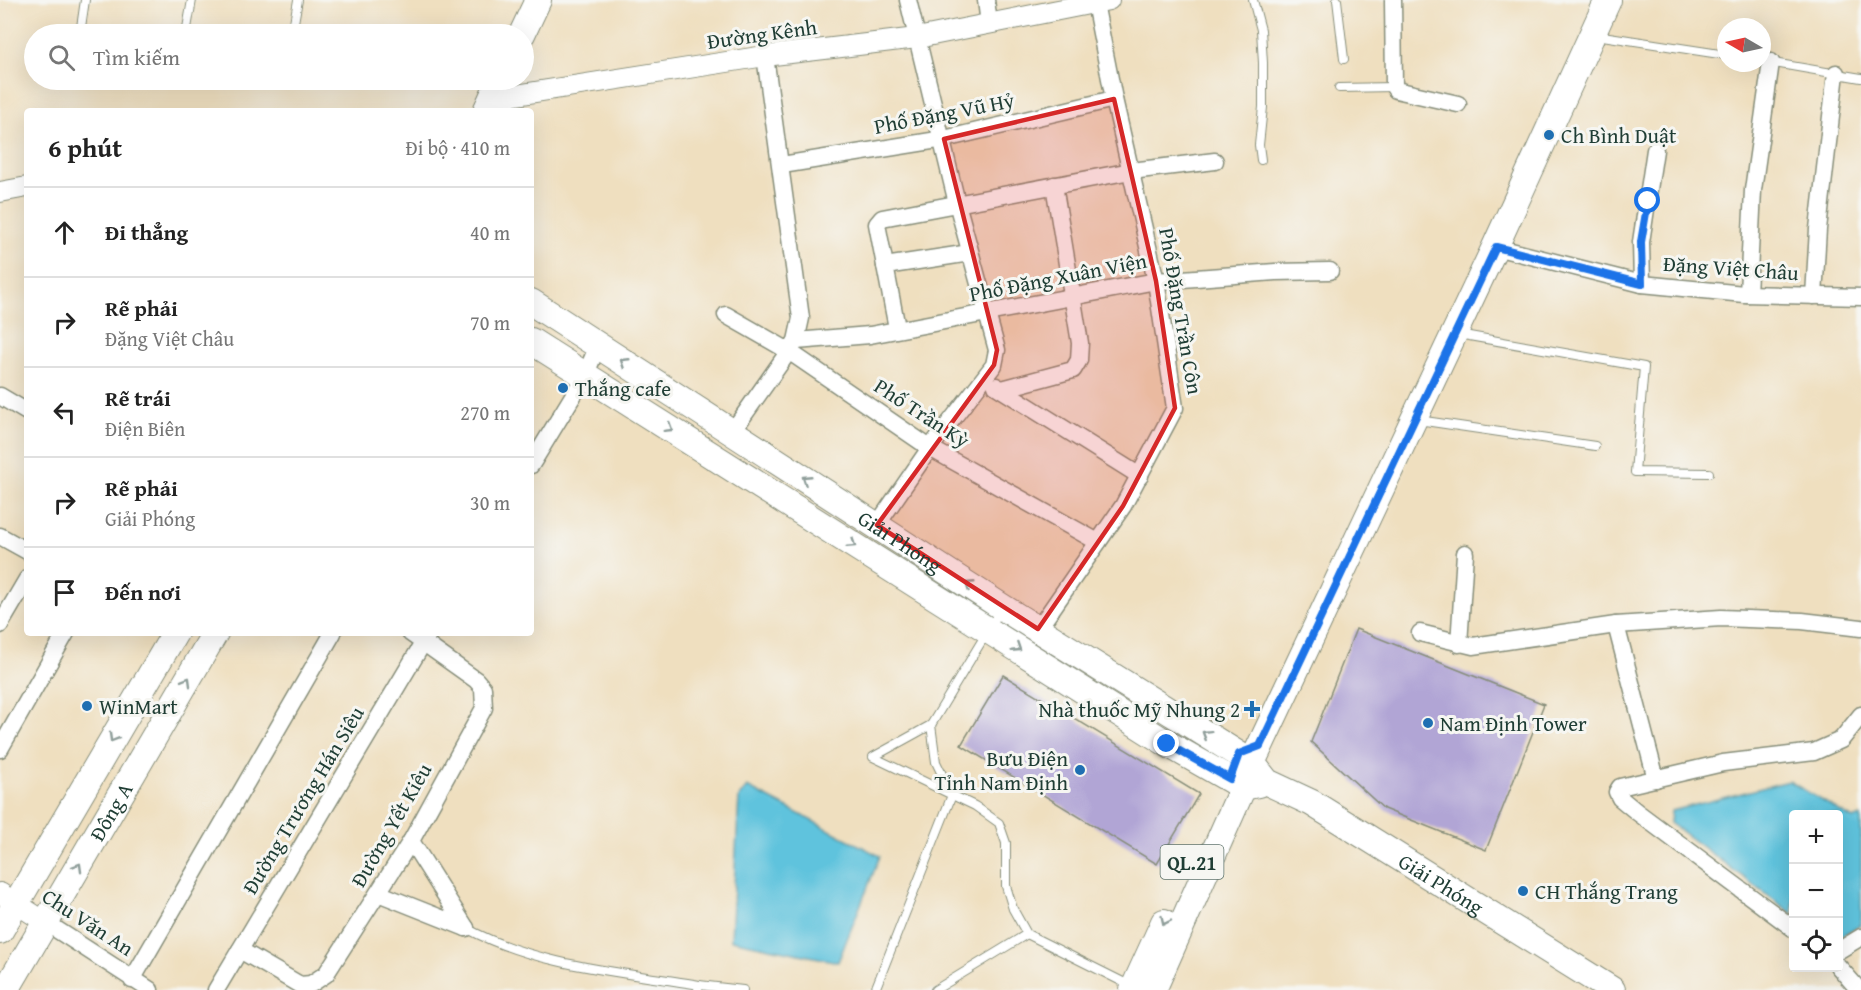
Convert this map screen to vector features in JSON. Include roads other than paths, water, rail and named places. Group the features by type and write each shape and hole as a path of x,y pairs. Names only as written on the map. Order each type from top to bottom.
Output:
{"main road":[{"path":"527,24 538,0"},
{"name":"QL.21","path":"1140,989 1247,783 1250,754 1455,334 1608,0"},
{"name":"Giải Phóng","path":"534,304 1002,607 1250,754 1247,783"},
{"name":"Giải Phóng","path":"534,343 1167,744 1247,783 1312,803 1612,990"},
{"name":"Đông A","path":"0,931 8,898 173,636"},
{"name":"Đông A","path":"6,990 213,636"}],"street":[{"path":"877,525 930,448 994,365 997,350 957,203 944,139 908,0"},
{"path":"986,0 989,24"},
{"path":"1393,0 1394,87 1396,90 1458,104"},
{"name":"Đường Kênh","path":"493,96 765,57 918,39 989,24 1052,6 1102,1"},
{"name":"Phố Đặng Trần Côn","path":"1038,629 1140,476 1174,408 1156,281 1114,99 1102,1"},
{"path":"732,432 791,345 801,318 782,165 765,57"},
{"path":"1748,294 1753,190 1765,72"},
{"path":"1814,296 1819,218 1836,74"},
{"name":"Phố Đặng Vũ Hỷ","path":"782,165 944,139 1114,99"},
{"path":"1642,284 1641,242 1655,150"},
{"path":"897,328 877,224 882,218 1131,171 1215,161"},
{"path":"1002,389 1073,370 1079,360 1080,343 1074,298 1054,185"},
{"path":"0,192 24,188"},
{"name":"Đặng Việt Châu","path":"1496,247 1642,284 1748,294 1861,297"},
{"path":"885,266 970,253"},
{"name":"Phố Đặng Xuân Viện","path":"791,345 986,314 1156,281 1211,275 1330,271"},
{"name":"Phố Trần Kỳ","path":"726,315 791,345 930,448 1098,542"},
{"path":"534,460 585,376 598,345"},
{"path":"984,378 1140,476"},
{"path":"0,396 24,410"},
{"path":"0,536 24,549"},
{"path":"1459,644 1465,553"},
{"path":"0,625 24,584"},
{"path":"1420,633 1473,646 1616,625 1721,618 1802,621 1861,628"},
{"path":"1616,625 1656,779"},
{"path":"0,748 64,636"},
{"path":"132,980 331,636"},
{"name":"Đường Yết Kiêu","path":"240,950 300,985 311,984 326,974 411,842 484,708 485,697 483,688 476,680 421,636"},
{"name":"Đường Trương Hán Siêu","path":"216,990 421,636"},
{"path":"1789,925 1620,798 1617,792 1620,787 1723,763 1814,752 1841,740 1861,715"},
{"path":"411,842 466,928"},
{"path":"378,893 466,928"},
{"name":"Chu Văn An","path":"8,898 150,990"},
{"path":"1843,948 1861,937"},
{"path":"1843,971 1859,990"}],"lane":[{"path":"81,24 85,0"},
{"path":"188,24 192,0"},
{"path":"294,24 298,0"},
{"path":"1253,0 1261,30 1263,63 1261,160"},
{"path":"1337,0 1344,59"},
{"path":"1592,35 1717,54"},
{"path":"1771,62 1861,78"},
{"path":"1339,88 1394,87"},
{"path":"1455,334 1644,367 1635,472 1709,473"},
{"path":"1414,420 1595,446"},
{"path":"1002,607 990,631 930,726 873,757 975,806 999,823 1006,843 1006,886 1013,909 1027,934 1140,989"},
{"path":"875,990 952,795 936,762 930,726"},
{"path":"466,928 493,943 515,951 698,987 743,990"},
{"path":"935,990 1027,934"}],"water":[{"path":"1789,781 1838,810 1789,810 1789,911 1670,823 1671,811"},
{"path":"747,787 880,856 838,962 731,940 739,797"},
{"path":"1843,813 1853,819 1861,816 1861,924 1843,935"}],"place":[{"name":"Ch Bình Duật","path":"1549,135"},
{"name":"Thắng cafe","path":"563,388"},
{"name":"WinMart","path":"87,706"},
{"name":"Nhà thuốc Mỹ Nhung 2","path":"1252,709"},
{"name":"Nam Định Tower","path":"1428,723"},
{"name":"Bưu Điện Tỉnh Nam Định","path":"1080,770"},
{"name":"CH Thắng Trang","path":"1523,891"}]}
